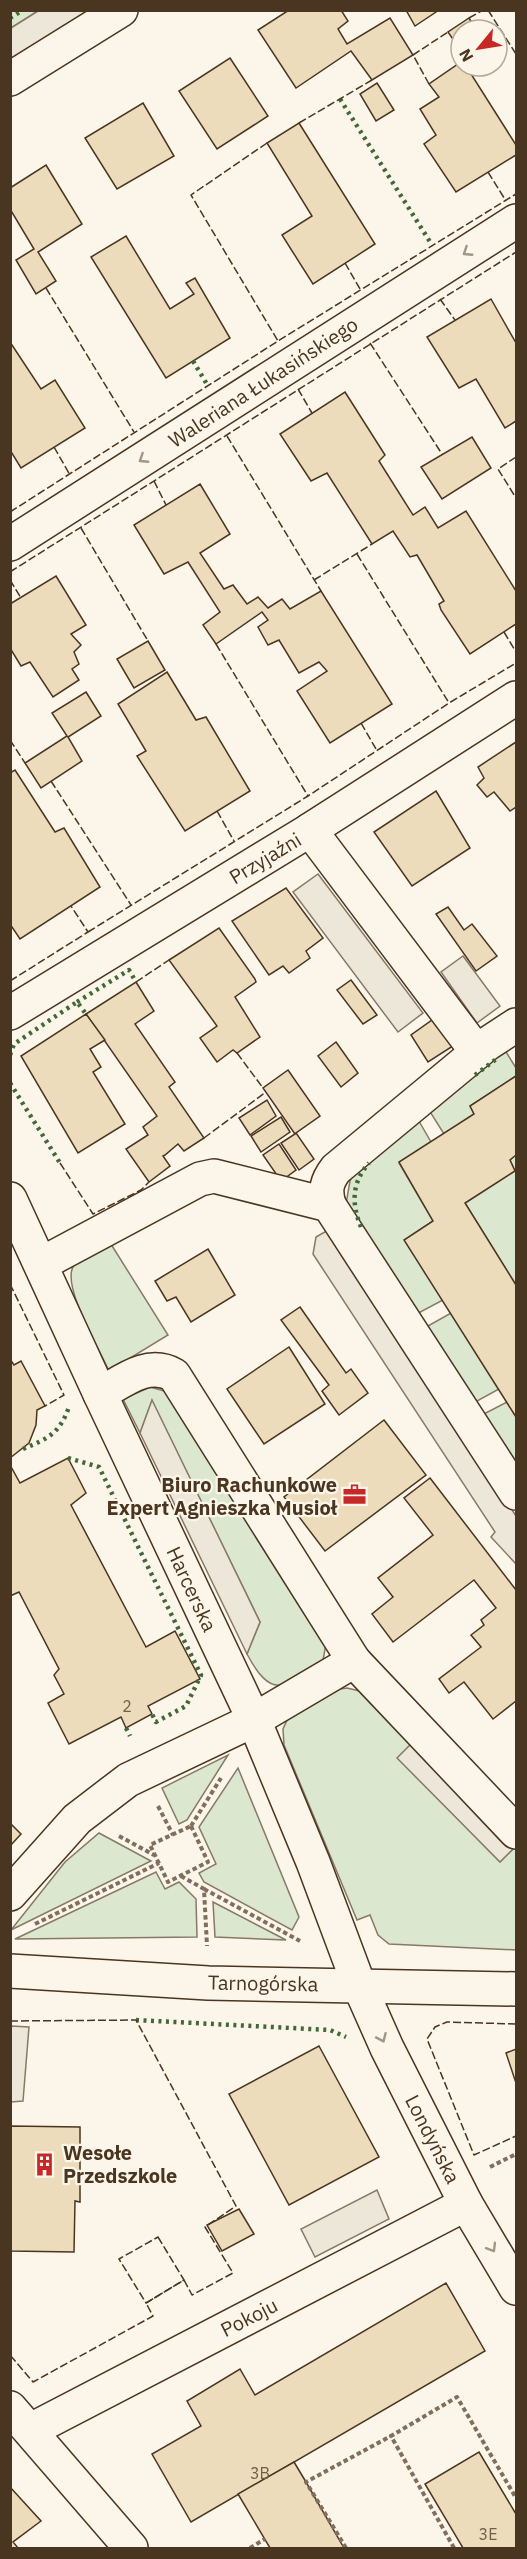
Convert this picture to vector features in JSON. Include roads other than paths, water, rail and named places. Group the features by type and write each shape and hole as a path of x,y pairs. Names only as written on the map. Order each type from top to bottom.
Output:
{"street":[{"path":"10,79 121,10"},
{"name":"Waleriana Łukasińskiego","path":"10,544 516,221"},
{"name":"Przyjaźni","path":"10,1013 310,830 516,698"},
{"path":"310,830 477,1052"},
{"path":"516,1025 477,1052 336,1169 328,1179 325,1191 329,1205 516,1493"},
{"path":"41,1264 200,1179 214,1176 329,1205"},
{"name":"Harcerska","path":"10,1199 254,1720 313,1862 359,1985"},
{"path":"100,1395 151,1368 163,1369 174,1375 354,1661 516,1832"},
{"path":"10,1894 77,1819 129,1779 254,1720 354,1661"},
{"name":"Tarnogórska","path":"10,1971 208,1983 516,1989"},
{"name":"Londyńska","path":"359,1985 387,2048 466,2204 516,2288"},
{"name":"Pokoju","path":"21,2419 466,2204"},
{"path":"21,2419 131,2548"}],"place":[{"name":"Biuro Rachunkowe Expert Agnieszka Musioł","path":"355,1495"},
{"name":"Wesołe Przedszkole","path":"45,2164"}]}
